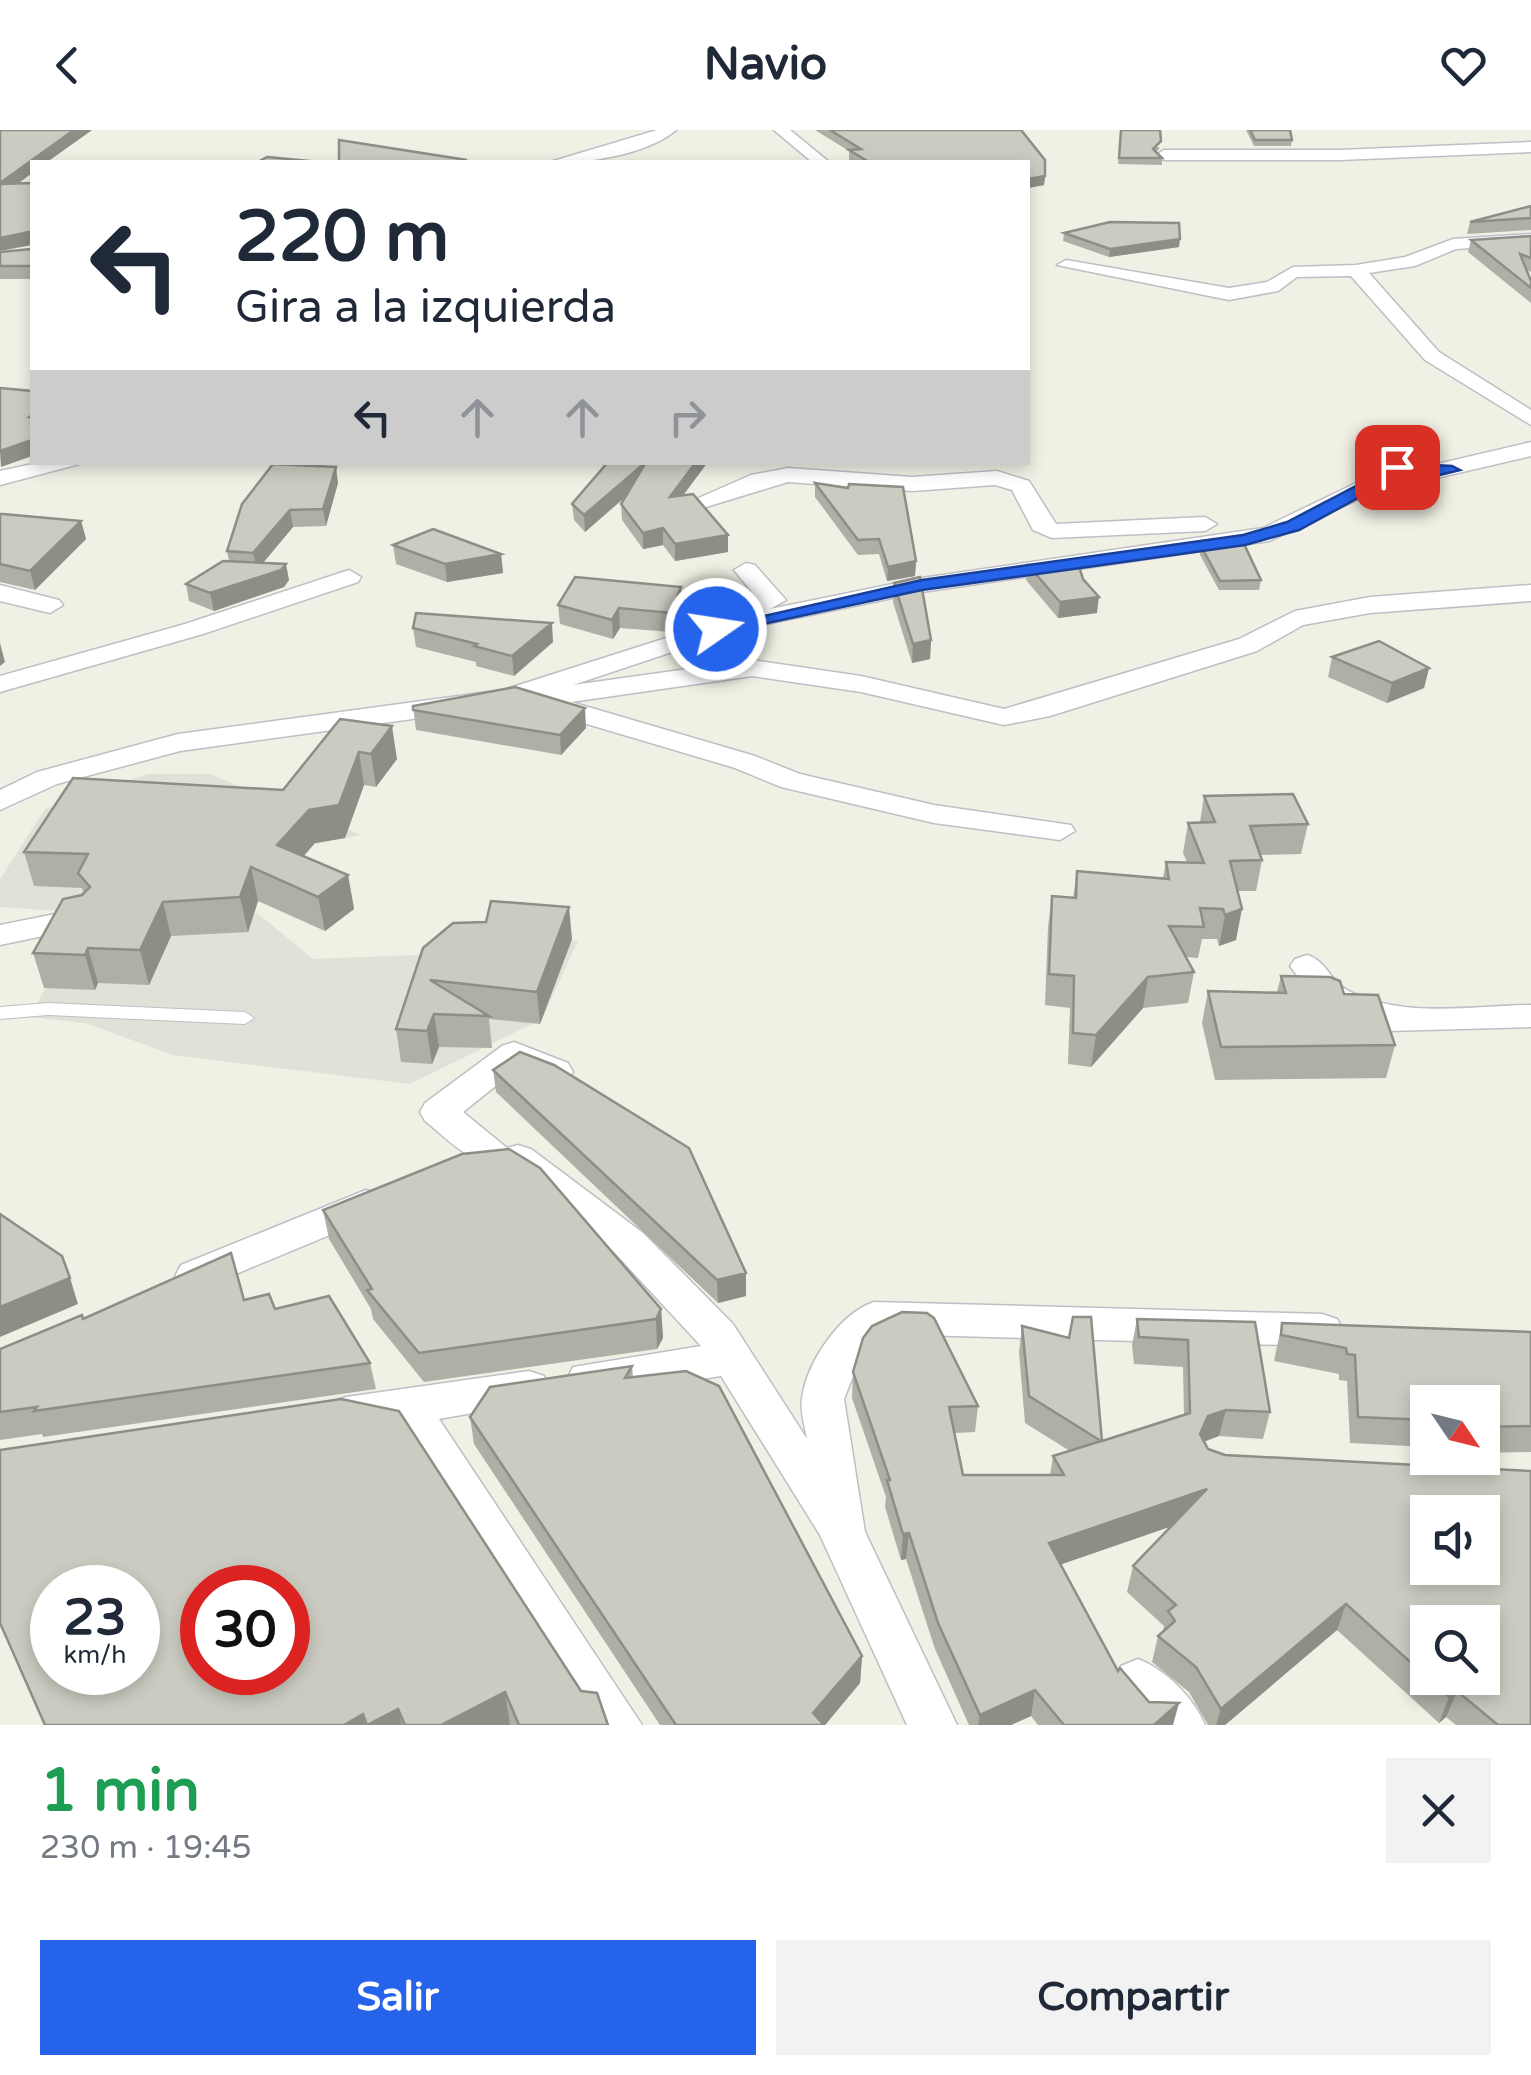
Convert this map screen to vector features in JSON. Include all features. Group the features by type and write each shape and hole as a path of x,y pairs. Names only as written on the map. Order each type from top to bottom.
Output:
{"street":[{"path":"567,160 648,141 669,130"},
{"path":"781,130 818,160"},
{"path":"1164,155 1340,155 1531,147"},
{"path":"1066,265 1229,294 1272,286 1292,272 1356,270 1409,262 1452,244 1531,239"},
{"path":"1356,270 1432,356 1531,419"},
{"path":"520,694 716,629 922,585 1245,540 1293,526 1364,488 1531,448"},
{"path":"0,478 62,465"},
{"path":"706,500 788,475 912,484 997,478 1022,486 1043,528 1065,532 1250,520 1293,506 1350,475 1397,467 1452,470"},
{"path":"716,629 719,615 772,600 746,570"},
{"path":"0,684 194,629 349,577"},
{"path":"0,592 50,605"},
{"path":"0,802 47,778 178,743 520,694 594,693 752,668 861,684 1004,717 1040,710 1248,644 1295,619 1370,605 1531,593"},
{"path":"520,694 745,762 792,781 934,814 1060,831"},
{"path":"0,935 80,919"},
{"path":"1307,966 1330,996 1388,1020 1531,1016"},
{"path":"556,1072 514,1054 438,1112 500,1153 528,1163 629,1243 718,1336 842,1532 932,1725"},
{"path":"454,1166 500,1153"},
{"path":"164,1290 400,1190"},
{"path":"842,1532 823,1399 844,1345 874,1318 1352,1331"},
{"path":"310,1420 732,1358"},
{"path":"407,1406 617,1725"},
{"path":"1138,1682 1180,1725"}],"lane":[{"path":"0,1013 48,1008 245,1018"}],"shaded area":[{"path":"148,774 210,774 361,835 211,865 195,915 257,913 313,959 466,953 480,933 578,941 542,1019 410,1084 173,1055 85,1023 29,1017 89,913 0,907 0,879 45,809"}],"building":[{"path":"0,130 74,130 30,160 0,183"},
{"path":"830,130 1021,130 1045,160 1045,176 1030,179 1030,160 866,160 849,150 861,149"},
{"path":"1121,130 1160,130 1161,141 1153,149 1162,158 1119,158"},
{"path":"1250,130 1290,130 1292,140 1255,140"},
{"path":"339,140 467,160 339,160"},
{"path":"30,183 30,238 29,232 0,238 0,184"},
{"path":"1531,206 1531,218 1470,222"},
{"path":"1110,222 1179,223 1180,239 1110,249 1064,233"},
{"path":"1531,236 1531,258 1520,254 1531,288 1471,240"},
{"path":"30,249 30,266 0,266 0,252"},
{"path":"0,388 30,391 30,441 0,451"},
{"path":"272,465 336,467 323,509 290,510 253,553 227,551 242,504"},
{"path":"605,465 642,465 584,515 572,504"},
{"path":"644,465 694,465 670,497 693,494 728,535 675,544 663,528 643,533 621,504"},
{"path":"815,483 848,488 849,484 903,487 916,561 888,567 879,539 858,540"},
{"path":"0,514 81,521 30,571 0,564"},
{"path":"433,529 501,554 445,564 393,545"},
{"path":"1236,540 1244,544 1261,580 1220,581 1201,546"},
{"path":"223,561 286,564 281,570 210,593 186,584"},
{"path":"1078,563 1083,579 1099,597 1060,602 1028,565"},
{"path":"575,577 681,587 671,613 619,608 612,620 558,605"},
{"path":"920,577 931,640 913,644 894,583"},
{"path":"416,613 552,623 512,656 413,628"},
{"path":"1379,641 1429,668 1392,683 1332,657"},
{"path":"515,687 585,708 560,735 413,710 413,706"},
{"path":"340,719 392,726 371,754 359,752 339,805 309,810 277,845 348,875 318,897 251,867 240,897 163,902 140,950 88,948 85,955 33,953 63,899 82,895 90,887 78,873 88,854 24,852 73,778 283,790"},
{"path":"1293,794 1308,824 1250,826 1262,860 1230,861 1242,909 1225,915 1223,909 1200,908 1204,927 1169,926 1194,972 1148,977 1096,1035 1073,1033 1074,976 1049,974 1052,896 1076,898 1077,871 1169,879 1166,862 1204,863 1188,823 1215,822 1204,796"},
{"path":"491,901 569,907 537,992 430,980 489,1016 434,1014 427,1031 396,1029 423,948 453,923 486,922"},
{"path":"1281,976 1330,977 1340,981 1344,994 1378,995 1395,1045 1221,1047 1208,991 1286,993"},
{"path":"520,1052 554,1065 689,1148 746,1273 717,1280 493,1070"},
{"path":"509,1149 540,1168 661,1309 656,1319 419,1353 367,1290 372,1289 323,1210 462,1154"},
{"path":"0,1214 62,1256 70,1278 0,1307"},
{"path":"231,1253 244,1300 269,1294 275,1309 329,1296 370,1363 34,1411 37,1407 0,1412 0,1349 82,1315 83,1319"},
{"path":"902,1312 927,1313 934,1318 978,1406 949,1407 963,1475 1064,1475 1053,1456 1101,1441 1029,1396 1022,1326 1069,1338 1073,1317 1091,1317 1102,1441 1190,1413 1188,1340 1139,1337 1137,1319 1255,1322 1270,1412 1226,1410 1208,1416 1200,1434 1208,1449 1225,1455 1410,1465 1410,1475 1531,1471 1531,1725 1498,1725 1462,1695 1500,1695 1500,1605 1410,1605 1410,1662 1346,1604 1221,1709 1196,1667 1158,1636 1175,1621 1168,1611 1176,1605 1133,1566 1207,1489 1049,1543 1118,1671 1120,1668 1149,1702 1179,1703 1154,1725 1064,1725 1035,1690 980,1715 938,1623 909,1533 903,1534 890,1480 853,1372 863,1338 872,1326"},
{"path":"1282,1323 1531,1332 1531,1426 1500,1427 1500,1385 1410,1385 1410,1419 1358,1417 1355,1355 1347,1354 1346,1348 1281,1335"},
{"path":"632,1366 625,1378 686,1371 719,1386 862,1656 813,1713 824,1725 676,1725 470,1417 490,1387"},
{"path":"341,1399 399,1411 581,1691 597,1693 608,1725 519,1725 505,1692 441,1725 405,1725 398,1709 367,1725 363,1714 344,1725 45,1725 32,1695 160,1695 160,1565 30,1565 30,1691 0,1623 0,1450"}],"route":[{"path":"716,629 922,585 1245,540 1293,526 1364,488 1452,470 1397,467"}]}
